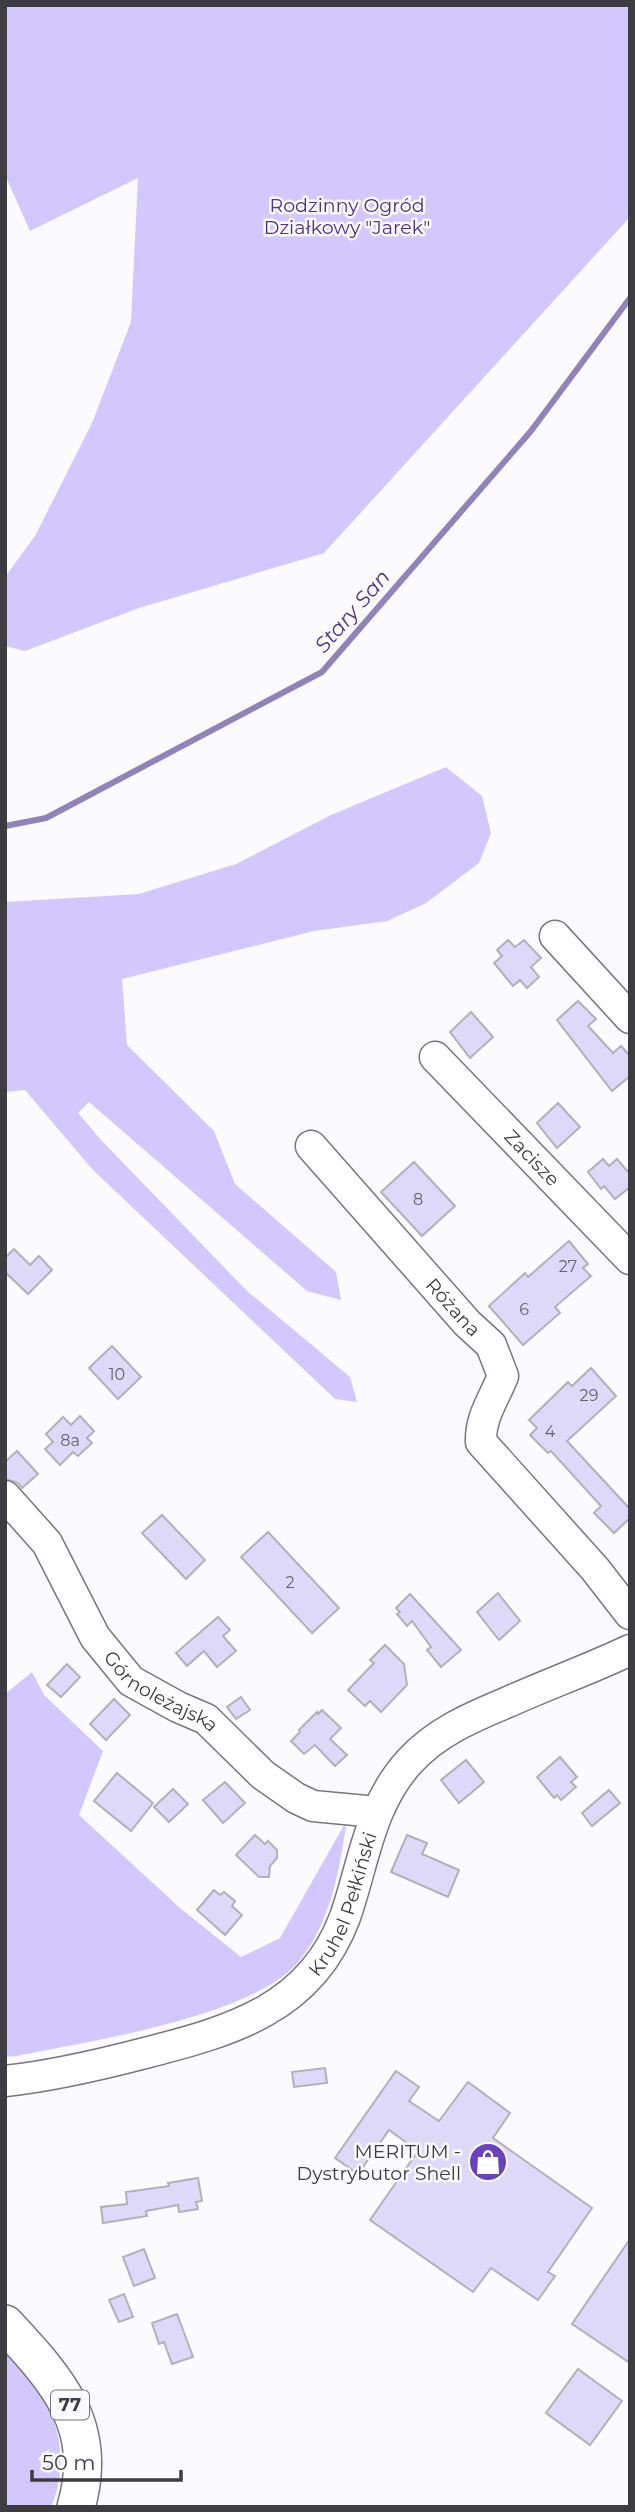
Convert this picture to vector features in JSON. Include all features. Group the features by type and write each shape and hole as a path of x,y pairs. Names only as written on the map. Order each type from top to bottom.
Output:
{"main road":[{"name":"77","path":"5,2324 49,2372 69,2404 82,2457 83,2474 76,2507"}],"street":[{"path":"555,936 630,1018"},
{"name":"Zacisze","path":"435,1057 630,1259"},
{"name":"Różana","path":"311,1146 467,1323 491,1345 503,1376 482,1421 481,1442 595,1569 630,1614"},
{"name":"Górnoleżajska","path":"5,1496 47,1543 95,1637 131,1681 206,1719 263,1775 296,1798 313,1806 377,1812"},
{"name":"Kruhel Pełkiński","path":"5,2081 75,2071 198,2039 240,2024 287,1997 312,1975 327,1954 340,1929 377,1812 385,1795 423,1747 468,1719 630,1650"}],"green space":[{"name":"Rodzinny Ogród Działkowy \"Jarek\"","path":"5,5 630,5 630,217 324,553 139,608 25,651 5,646 5,577 35,536 92,423 131,322 138,178 30,231 5,175"},
{"path":"446,767 482,796 491,833 479,863 426,903 387,921 314,931 122,979 127,1045 214,1131 235,1184 336,1272 341,1300 307,1291 89,1102 78,1113 247,1291 350,1377 357,1402 335,1399 93,1170 25,1090 5,1092 5,902 139,894 236,864 331,815"},
{"path":"32,1672 44,1695 103,1751 79,1815 180,1908 241,1957 280,1938 347,1820 337,1875 320,1928 300,1960 278,1980 247,1997 169,2024 5,2057 5,1694"},
{"path":"5,2351 32,2378 49,2407 55,2424 59,2440 60,2474 51,2507 5,2507"}],"building":[{"path":"508,940 515,947 524,940 541,958 531,967 539,977 527,988 520,980 513,986 494,963 502,956 497,950"},
{"path":"578,1001 596,1019 588,1026 613,1053 621,1046 630,1056 630,1076 612,1091 557,1020"},
{"path":"471,1012 493,1037 470,1058 450,1032"},
{"path":"558,1103 580,1127 557,1148 537,1123"},
{"path":"603,1159 609,1166 617,1159 630,1174 630,1187 615,1199 604,1186 601,1189 588,1172"},
{"path":"414,1162 455,1206 422,1236 381,1192"},
{"path":"569,1241 588,1264 583,1268 591,1276 555,1307 560,1313 523,1345 489,1306 525,1273 528,1277"},
{"path":"14,1249 30,1265 39,1256 52,1270 28,1294 5,1272 5,1258"},
{"path":"112,1346 141,1377 118,1399 89,1368"},
{"path":"591,1368 616,1396 567,1441 630,1509 630,1518 614,1533 594,1513 601,1506 551,1451 548,1453 530,1435 537,1428 529,1420 568,1382 572,1386"},
{"path":"80,1416 94,1431 87,1438 92,1443 78,1456 73,1452 60,1465 45,1449 53,1442 46,1434 63,1417 71,1425"},
{"path":"17,1451 38,1474 22,1488 18,1483 5,1479 5,1462"},
{"path":"162,1515 205,1560 186,1579 142,1533"},
{"path":"268,1532 339,1608 312,1633 241,1557"},
{"path":"498,1593 520,1621 499,1640 477,1612"},
{"path":"410,1594 461,1650 441,1667 427,1650 431,1647 412,1621 407,1626 397,1614 400,1612 396,1608"},
{"path":"218,1617 230,1630 223,1636 236,1651 217,1667 204,1651 187,1666 176,1653"},
{"path":"385,1645 404,1664 407,1685 381,1712 370,1701 365,1706 348,1690 374,1663 370,1660"},
{"path":"67,1664 80,1677 61,1697 47,1685"},
{"path":"241,1697 250,1710 236,1719 227,1707"},
{"path":"114,1699 130,1715 106,1740 90,1724"},
{"path":"322,1710 341,1728 330,1739 347,1755 335,1766 315,1745 304,1754 291,1741 317,1712 318,1714"},
{"path":"560,1757 577,1777 571,1782 576,1787 561,1800 557,1795 554,1798 537,1777"},
{"path":"466,1760 484,1782 459,1803 441,1780"},
{"path":"117,1773 153,1803 131,1831 94,1801"},
{"path":"225,1782 245,1803 223,1823 203,1800"},
{"path":"173,1789 188,1804 169,1822 154,1807"},
{"path":"609,1790 620,1803 592,1826 582,1813"},
{"path":"255,1835 265,1844 268,1841 277,1850 277,1858 270,1866 269,1877 259,1877 236,1855"},
{"path":"407,1835 427,1843 422,1854 459,1870 448,1897 391,1872"},
{"path":"214,1890 220,1895 224,1892 235,1901 232,1906 242,1915 225,1935 197,1910"},
{"path":"325,2068 327,2083 294,2087 292,2072"},
{"path":"396,2071 419,2087 409,2101 439,2121 468,2082 510,2113 493,2138 592,2208 548,2272 555,2276 538,2300 491,2268 473,2292 370,2220 418,2151 389,2130 358,2174 335,2158"},
{"path":"198,2178 202,2201 196,2202 198,2209 179,2212 178,2205 146,2211 147,2216 103,2223 101,2207 127,2204 126,2192 169,2186 168,2183"},
{"path":"630,2239 630,2363 572,2324"},
{"path":"144,2249 155,2278 134,2286 123,2257"},
{"path":"124,2294 133,2317 119,2322 109,2300"},
{"path":"177,2314 193,2357 172,2364 164,2342 159,2344 152,2323"},
{"path":"578,2369 622,2401 590,2445 546,2413"}],"waterway":[{"name":"Stary San","path":"5,826 46,818 322,672 531,431 630,298"}],"place":[{"name":"MERITUM - Dystrybutor Shell","path":"488,2162"}]}
